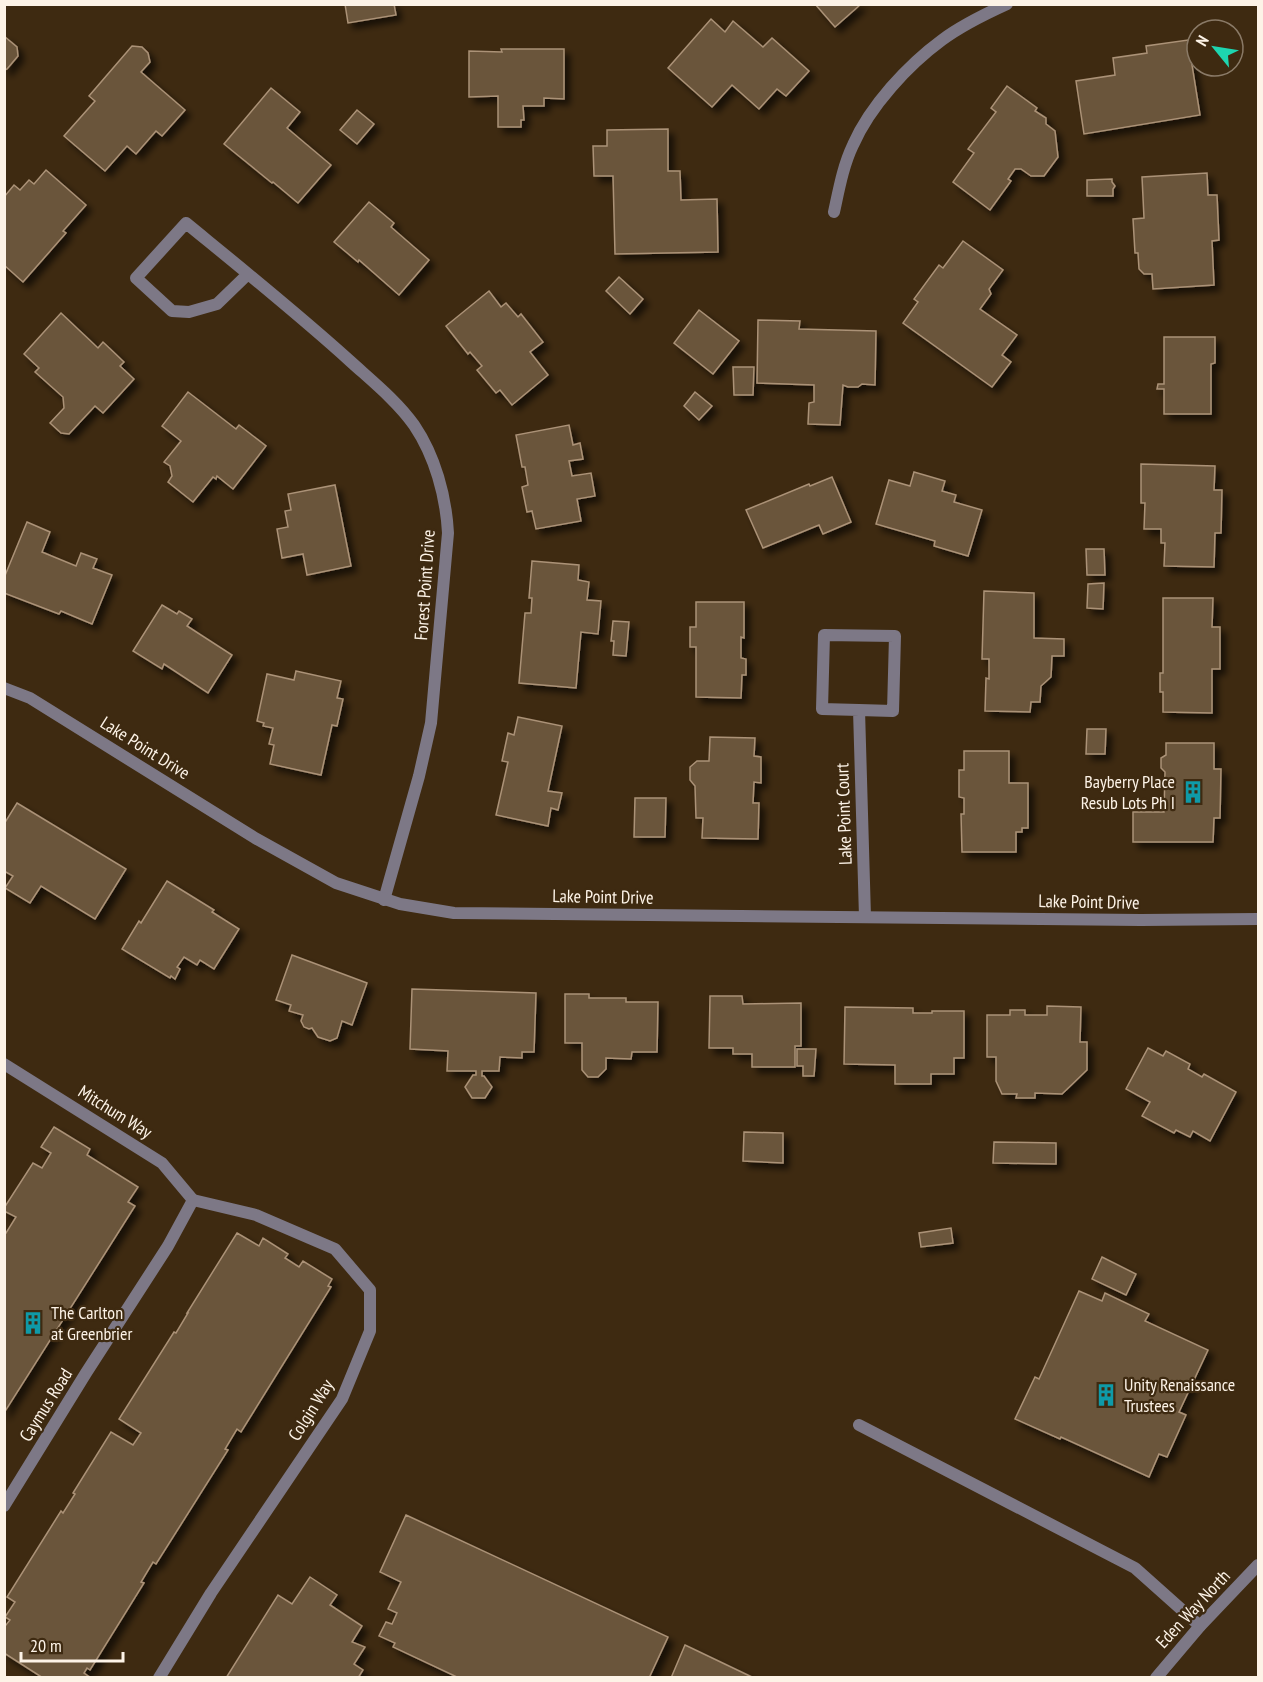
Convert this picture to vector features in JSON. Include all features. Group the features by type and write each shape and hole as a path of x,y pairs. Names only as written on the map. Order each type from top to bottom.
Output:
{"street":[{"path":"834,212 843,173 853,144 876,105 904,73 942,39 981,15 1007,4"},
{"name":"Forest Point Drive","path":"248,274 217,304 189,312 172,311 136,278 186,223 248,274 325,339 392,399 414,426 431,456 447,510 448,533 431,723 419,776 384,900"},
{"path":"824,635 895,636 893,711 859,710 822,709 824,635"},
{"name":"Lake Point Drive","path":"4,688 30,698 255,838 336,883 384,900 454,913 1141,920 1258,919"},
{"name":"Lake Point Court","path":"859,710 865,917"},
{"name":"Mitchum Way","path":"6,1067 162,1163 193,1200"},
{"name":"Caymus Road","path":"4,1506 168,1246 193,1200"},
{"name":"Colgin Way","path":"159,1677 211,1593 342,1399 370,1331 370,1290 335,1249 256,1215 193,1200"},
{"path":"859,1425 1135,1568 1200,1626"},
{"name":"Eden Way North","path":"1156,1677 1200,1626 1258,1565"}],"building":[{"path":"345,4 394,4 396,15 348,23"},
{"path":"815,4 860,4 860,5 835,27"},
{"path":"711,19 725,32 733,21 763,47 772,38 809,71 786,96 777,89 759,109 732,85 712,107 668,68"},
{"path":"4,36 17,47 18,56 4,70"},
{"path":"1185,40 1185,78 1194,78 1200,115 1084,134 1076,81 1115,75 1113,58 1147,53 1146,46"},
{"path":"132,46 142,47 148,53 150,62 141,72 185,110 162,136 156,131 136,154 127,146 105,171 64,136 95,101 89,96"},
{"path":"501,49 564,49 564,99 544,98 544,106 523,106 524,120 521,120 521,127 498,127 498,96 469,97 469,51 502,52"},
{"path":"1007,86 1037,108 1035,111 1046,118 1046,124 1055,131 1058,157 1044,176 1031,176 1021,169 1015,169 1008,179 1011,181 990,210 953,182 974,153 968,149 996,112 991,108"},
{"path":"271,88 300,112 287,128 331,165 298,203 224,144"},
{"path":"357,110 374,124 357,144 340,130"},
{"path":"668,129 668,171 680,171 681,200 717,199 718,252 615,254 613,176 594,176 593,146 607,146 607,130"},
{"path":"46,170 86,205 63,231 66,233 23,282 4,265 4,197 14,185 20,190 29,180 34,184"},
{"path":"1207,173 1208,195 1217,195 1219,240 1212,241 1214,285 1153,289 1152,274 1144,274 1139,269 1138,253 1135,253 1133,219 1144,218 1142,177"},
{"path":"1112,179 1115,186 1113,196 1087,196 1087,180"},
{"path":"369,202 394,223 391,227 429,260 399,295 359,260 358,262 334,242"},
{"path":"963,241 1003,270 989,289 991,294 980,309 1017,335 1002,355 1011,362 992,387 903,323 918,302 914,299 939,265 943,268"},
{"path":"619,277 643,299 630,314 606,291"},
{"path":"489,291 501,307 506,303 518,317 521,314 543,342 530,352 548,375 512,405 500,390 496,393 477,370 482,366 470,352 468,354 446,326"},
{"path":"699,310 739,341 713,374 674,343"},
{"path":"61,313 98,348 103,342 124,362 120,366 134,379 103,413 95,406 69,434 61,433 50,423 64,408 63,397 35,372 39,368 24,354"},
{"path":"758,320 800,321 799,329 876,331 875,385 862,384 858,387 848,387 843,385 840,425 808,424 809,403 814,402 814,385 757,383"},
{"path":"1164,337 1215,337 1215,363 1211,364 1211,414 1164,414 1164,389 1157,389 1158,384 1164,384"},
{"path":"733,367 754,367 753,395 734,395"},
{"path":"188,392 236,429 239,425 266,446 233,489 217,476 216,479 213,477 193,502 168,482 172,476 170,466 164,462 181,441 162,426"},
{"path":"695,392 712,406 699,420 684,406"},
{"path":"569,425 573,445 580,443 583,459 569,461 572,476 591,473 595,496 577,499 581,521 536,529 532,511 527,512 522,487 528,485 516,435"},
{"path":"1141,464 1215,466 1214,490 1222,490 1221,533 1215,533 1214,567 1164,566 1165,543 1161,543 1161,529 1144,529 1145,503 1141,503"},
{"path":"914,472 945,481 942,491 956,495 954,502 982,510 968,556 934,546 935,541 876,524 889,480 910,486"},
{"path":"832,477 851,522 823,534 819,525 763,548 746,510"},
{"path":"335,485 351,566 307,575 303,554 282,558 277,529 288,527 285,511 291,510 288,494"},
{"path":"27,522 50,532 42,552 76,566 81,553 97,559 93,568 112,575 92,624 61,611 59,614 4,593 4,578"},
{"path":"1086,549 1104,549 1105,575 1087,575"},
{"path":"532,561 579,565 578,580 589,582 587,600 601,601 598,634 581,632 576,688 519,683 525,613 531,613 532,598 529,598"},
{"path":"1104,583 1103,609 1087,608 1088,584"},
{"path":"984,591 1034,593 1034,638 1064,639 1064,656 1052,656 1051,677 1041,686 1040,702 1031,702 1030,712 985,711 989,659 982,659"},
{"path":"1163,598 1213,598 1212,627 1220,627 1220,669 1212,669 1212,713 1163,712 1160,673 1163,673"},
{"path":"696,602 744,602 744,638 741,637 741,658 746,659 746,675 742,675 741,698 696,697 696,647 690,647 690,627 696,627"},
{"path":"162,605 177,614 179,611 192,619 187,626 232,655 208,693 164,664 162,669 133,651"},
{"path":"613,621 629,622 626,656 613,655 614,641 611,641"},
{"path":"296,671 341,681 337,698 343,699 337,726 332,725 321,775 270,764 274,745 269,744 273,728 263,726 264,723 257,721 267,674 294,680"},
{"path":"518,717 562,726 548,791 562,793 558,810 551,808 548,826 496,815 508,762 502,761 508,733 514,735"},
{"path":"1087,729 1106,729 1105,754 1086,754"},
{"path":"710,737 755,738 754,756 761,757 761,783 754,782 753,803 759,803 758,839 702,838 703,818 696,818 695,786 690,780 690,767 697,761 709,761"},
{"name":"Bayberry Place Resub Lots Ph I","path":"1166,743 1214,743 1214,769 1221,769 1220,818 1214,818 1213,842 1133,842 1133,812 1164,812 1165,772 1161,768 1161,758 1166,755"},
{"path":"964,751 1009,751 1009,783 1028,783 1028,828 1022,828 1022,832 1016,832 1016,852 962,852 961,814 964,814 964,798 959,797 959,770 964,770"},
{"path":"635,798 666,798 665,837 634,837"},
{"path":"17,803 126,869 95,919 41,886 30,903 5,888 13,876 4,871 4,824"},
{"path":"167,881 214,910 212,912 239,929 214,969 200,960 197,965 184,957 177,967 180,969 175,979 171,976 170,978 122,949"},
{"path":"292,955 367,983 352,1025 342,1021 337,1038 330,1041 318,1037 312,1028 304,1027 301,1021 303,1015 289,1011 291,1005 276,1000"},
{"path":"412,989 536,993 534,1052 522,1052 522,1058 500,1057 499,1071 482,1071 482,1076 492,1087 485,1098 472,1098 465,1087 473,1075 476,1075 476,1071 447,1071 448,1051 410,1049"},
{"path":"565,994 589,994 589,998 626,998 626,1002 658,1002 657,1052 632,1052 631,1059 606,1058 606,1069 598,1077 588,1077 582,1070 582,1043 565,1043"},
{"path":"710,996 742,996 743,1004 801,1003 801,1046 795,1046 795,1067 752,1067 752,1054 733,1054 733,1048 709,1048"},
{"path":"1047,1006 1081,1007 1080,1042 1087,1042 1087,1070 1062,1094 1035,1093 1035,1098 1016,1098 1017,1094 1002,1094 996,1081 996,1057 987,1057 987,1015 1010,1015 1010,1010 1025,1010 1025,1015 1047,1015"},
{"path":"845,1007 913,1008 913,1013 964,1011 964,1058 954,1058 954,1074 931,1074 931,1084 895,1084 895,1065 844,1064"},
{"path":"1148,1048 1163,1056 1166,1051 1190,1064 1188,1069 1202,1077 1204,1074 1236,1092 1210,1141 1193,1131 1190,1137 1176,1130 1174,1133 1142,1116 1150,1102 1126,1089"},
{"path":"797,1049 816,1049 814,1076 803,1076 803,1066 797,1066"},
{"name":"The Carlton at Greenbrier","path":"54,1127 90,1149 87,1155 138,1187 128,1202 135,1206 4,1413 4,1232 6,1233 16,1217 4,1211 4,1208 33,1163 42,1168 51,1153 41,1147"},
{"path":"744,1132 783,1133 783,1163 743,1161"},
{"path":"994,1142 1056,1143 1056,1164 993,1163"},
{"path":"951,1228 953,1243 921,1247 919,1233"},
{"path":"237,1233 259,1246 263,1238 288,1254 285,1258 299,1267 303,1261 332,1279 328,1286 331,1287 241,1432 237,1429 225,1449 228,1450 156,1564 153,1562 141,1582 144,1583 90,1670 87,1668 84,1673 91,1678 43,1678 4,1653 4,1623 6,1625 10,1620 5,1617 15,1602 7,1597 61,1511 63,1513 75,1494 73,1493 111,1432 133,1445 141,1433 119,1419 174,1332 176,1333"},
{"path":"1102,1257 1136,1274 1126,1295 1092,1279"},
{"name":"Unity Renaissance Trustees","path":"1079,1291 1102,1301 1105,1293 1149,1314 1145,1321 1208,1350 1179,1412 1186,1415 1167,1457 1159,1454 1149,1477 1015,1419 1035,1377 1039,1379"},
{"path":"406,1515 668,1637 649,1678 459,1678 393,1647 395,1643 379,1636 386,1622 392,1624 397,1613 388,1609 401,1582 380,1572"},
{"path":"310,1577 337,1595 330,1605 362,1626 352,1642 365,1647 354,1664 363,1670 358,1678 226,1678 278,1595 292,1604"},
{"path":"685,1645 754,1678 671,1678"}],"place":[{"name":"Bayberry Place Resub Lots Ph I","path":"1193,792"},
{"name":"The Carlton at Greenbrier","path":"33,1323"},
{"name":"Unity Renaissance Trustees","path":"1106,1395"}]}
